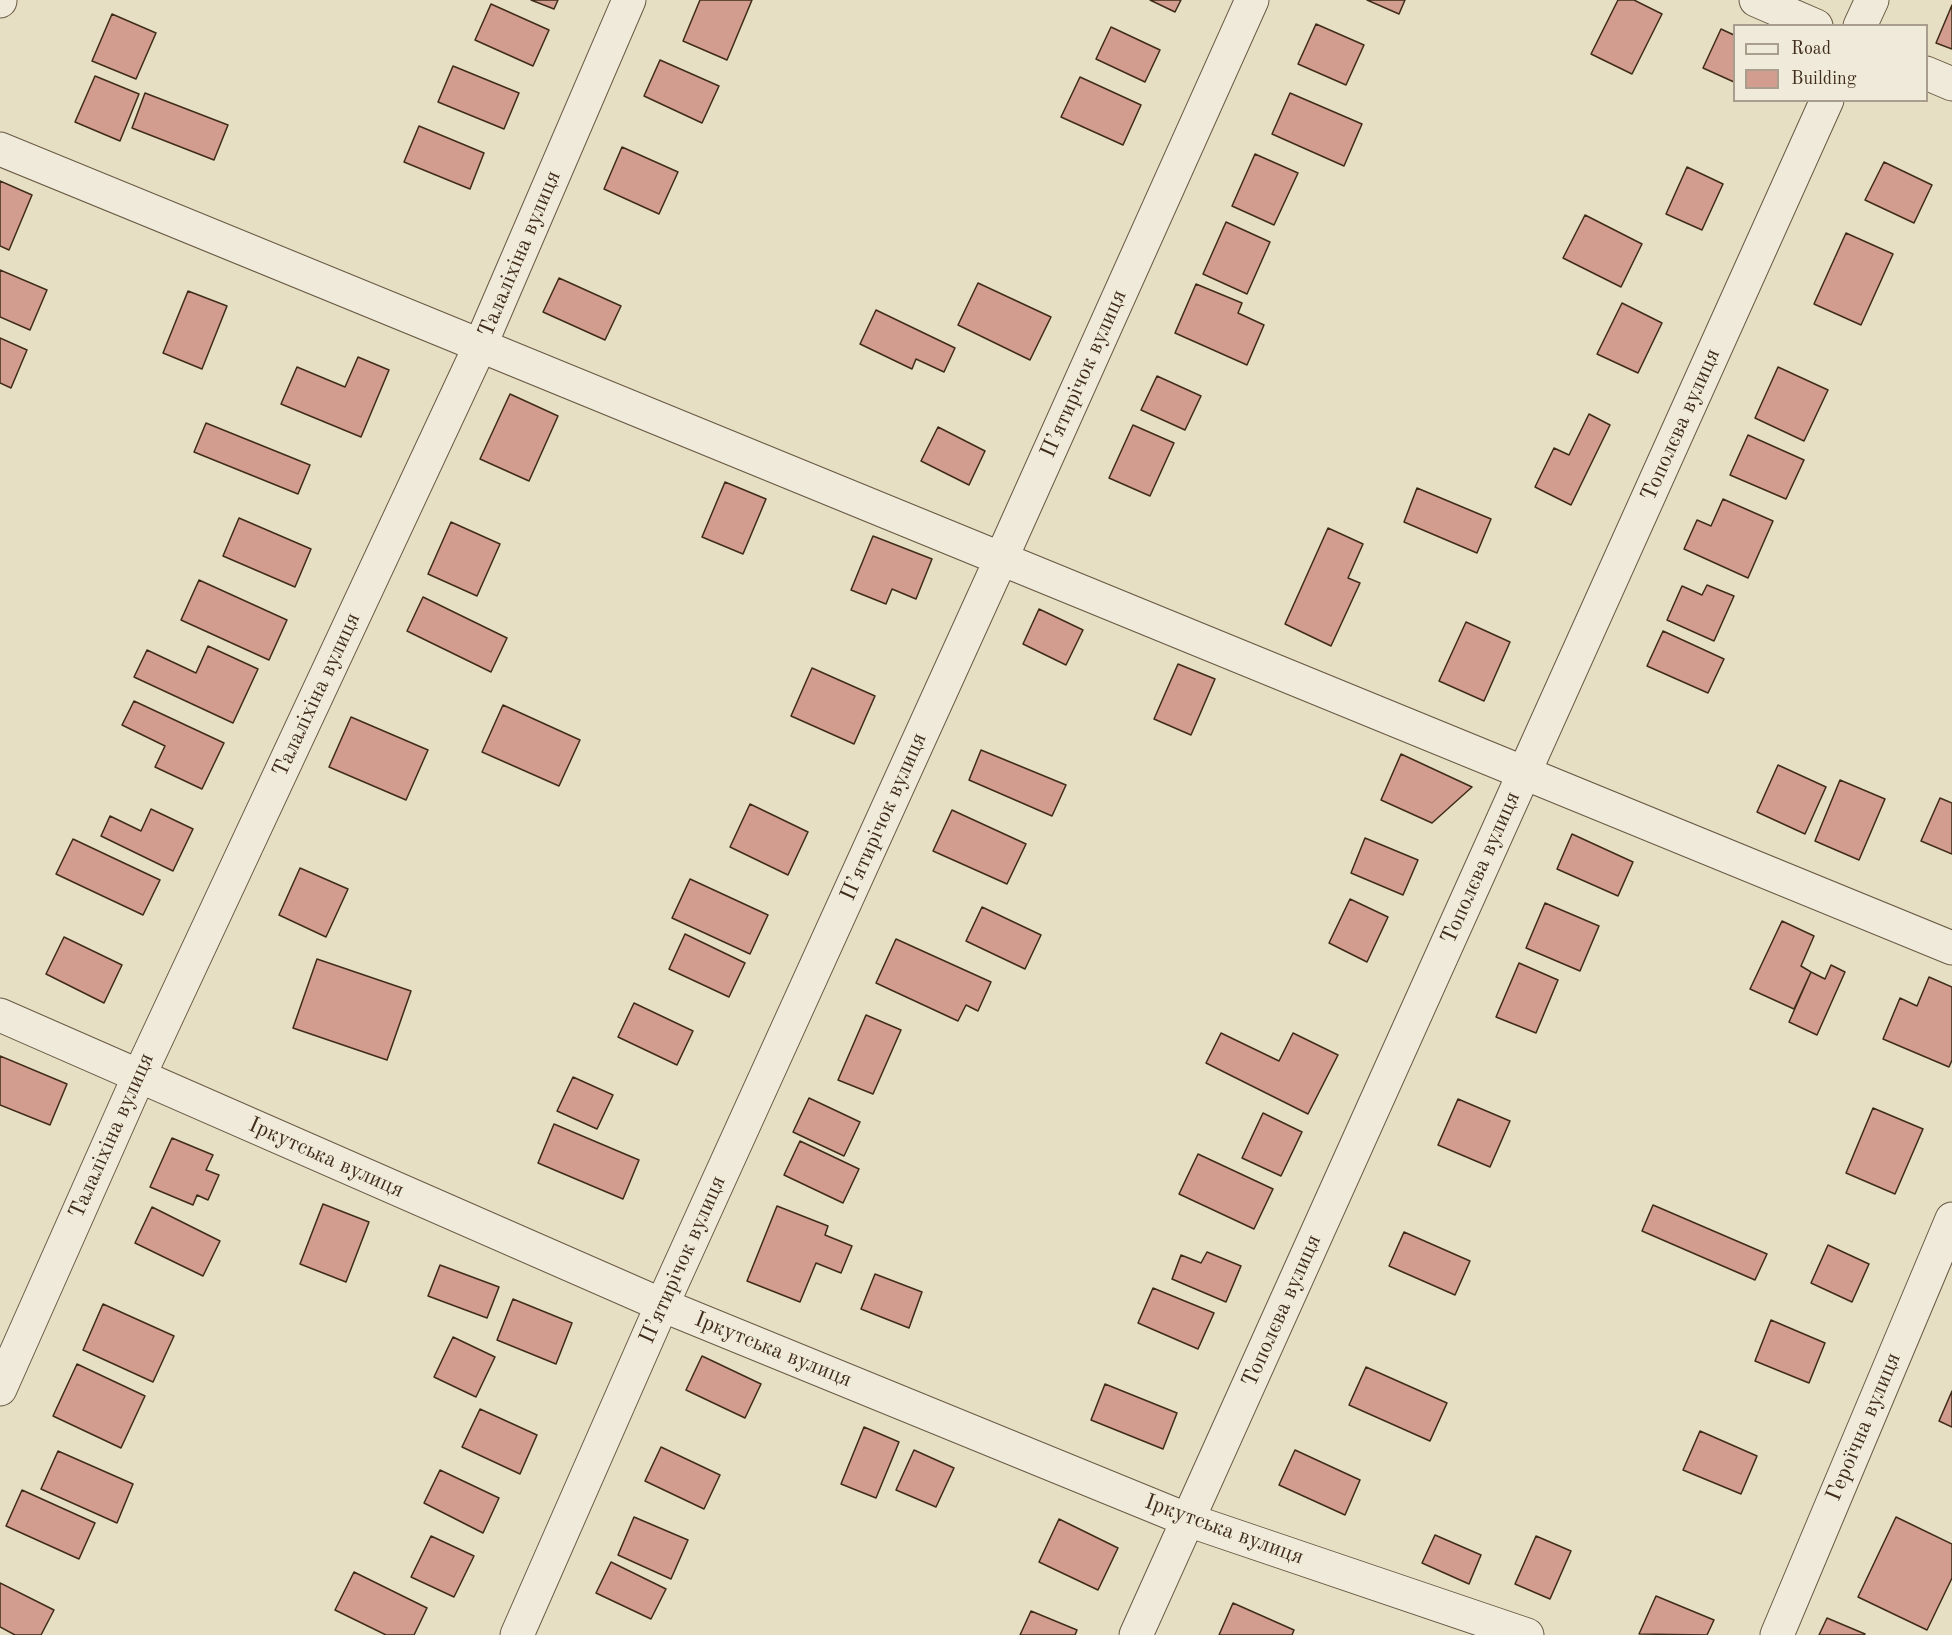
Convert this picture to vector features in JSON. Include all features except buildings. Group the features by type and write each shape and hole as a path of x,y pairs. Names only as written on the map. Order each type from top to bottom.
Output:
{"street":[{"name":"Талаліхіна вулиця","path":"0,1389 139,1076 480,346 629,0"},
{"name":"П’ятирічок вулиця","path":"517,1635 662,1305 1252,0"},
{"path":"1756,0 1811,24"},
{"path":"1861,24 1872,0"},
{"path":"1928,74 1952,84"},
{"name":"Тополєва вулиця","path":"1136,1635 1826,102"},
{"path":"0,149 1952,948"},
{"name":"Іркутська вулиця","path":"0,1015 662,1305 1188,1520 1527,1635"},
{"name":"Героїчна вулиця","path":"1777,1635 1952,1219"}]}
